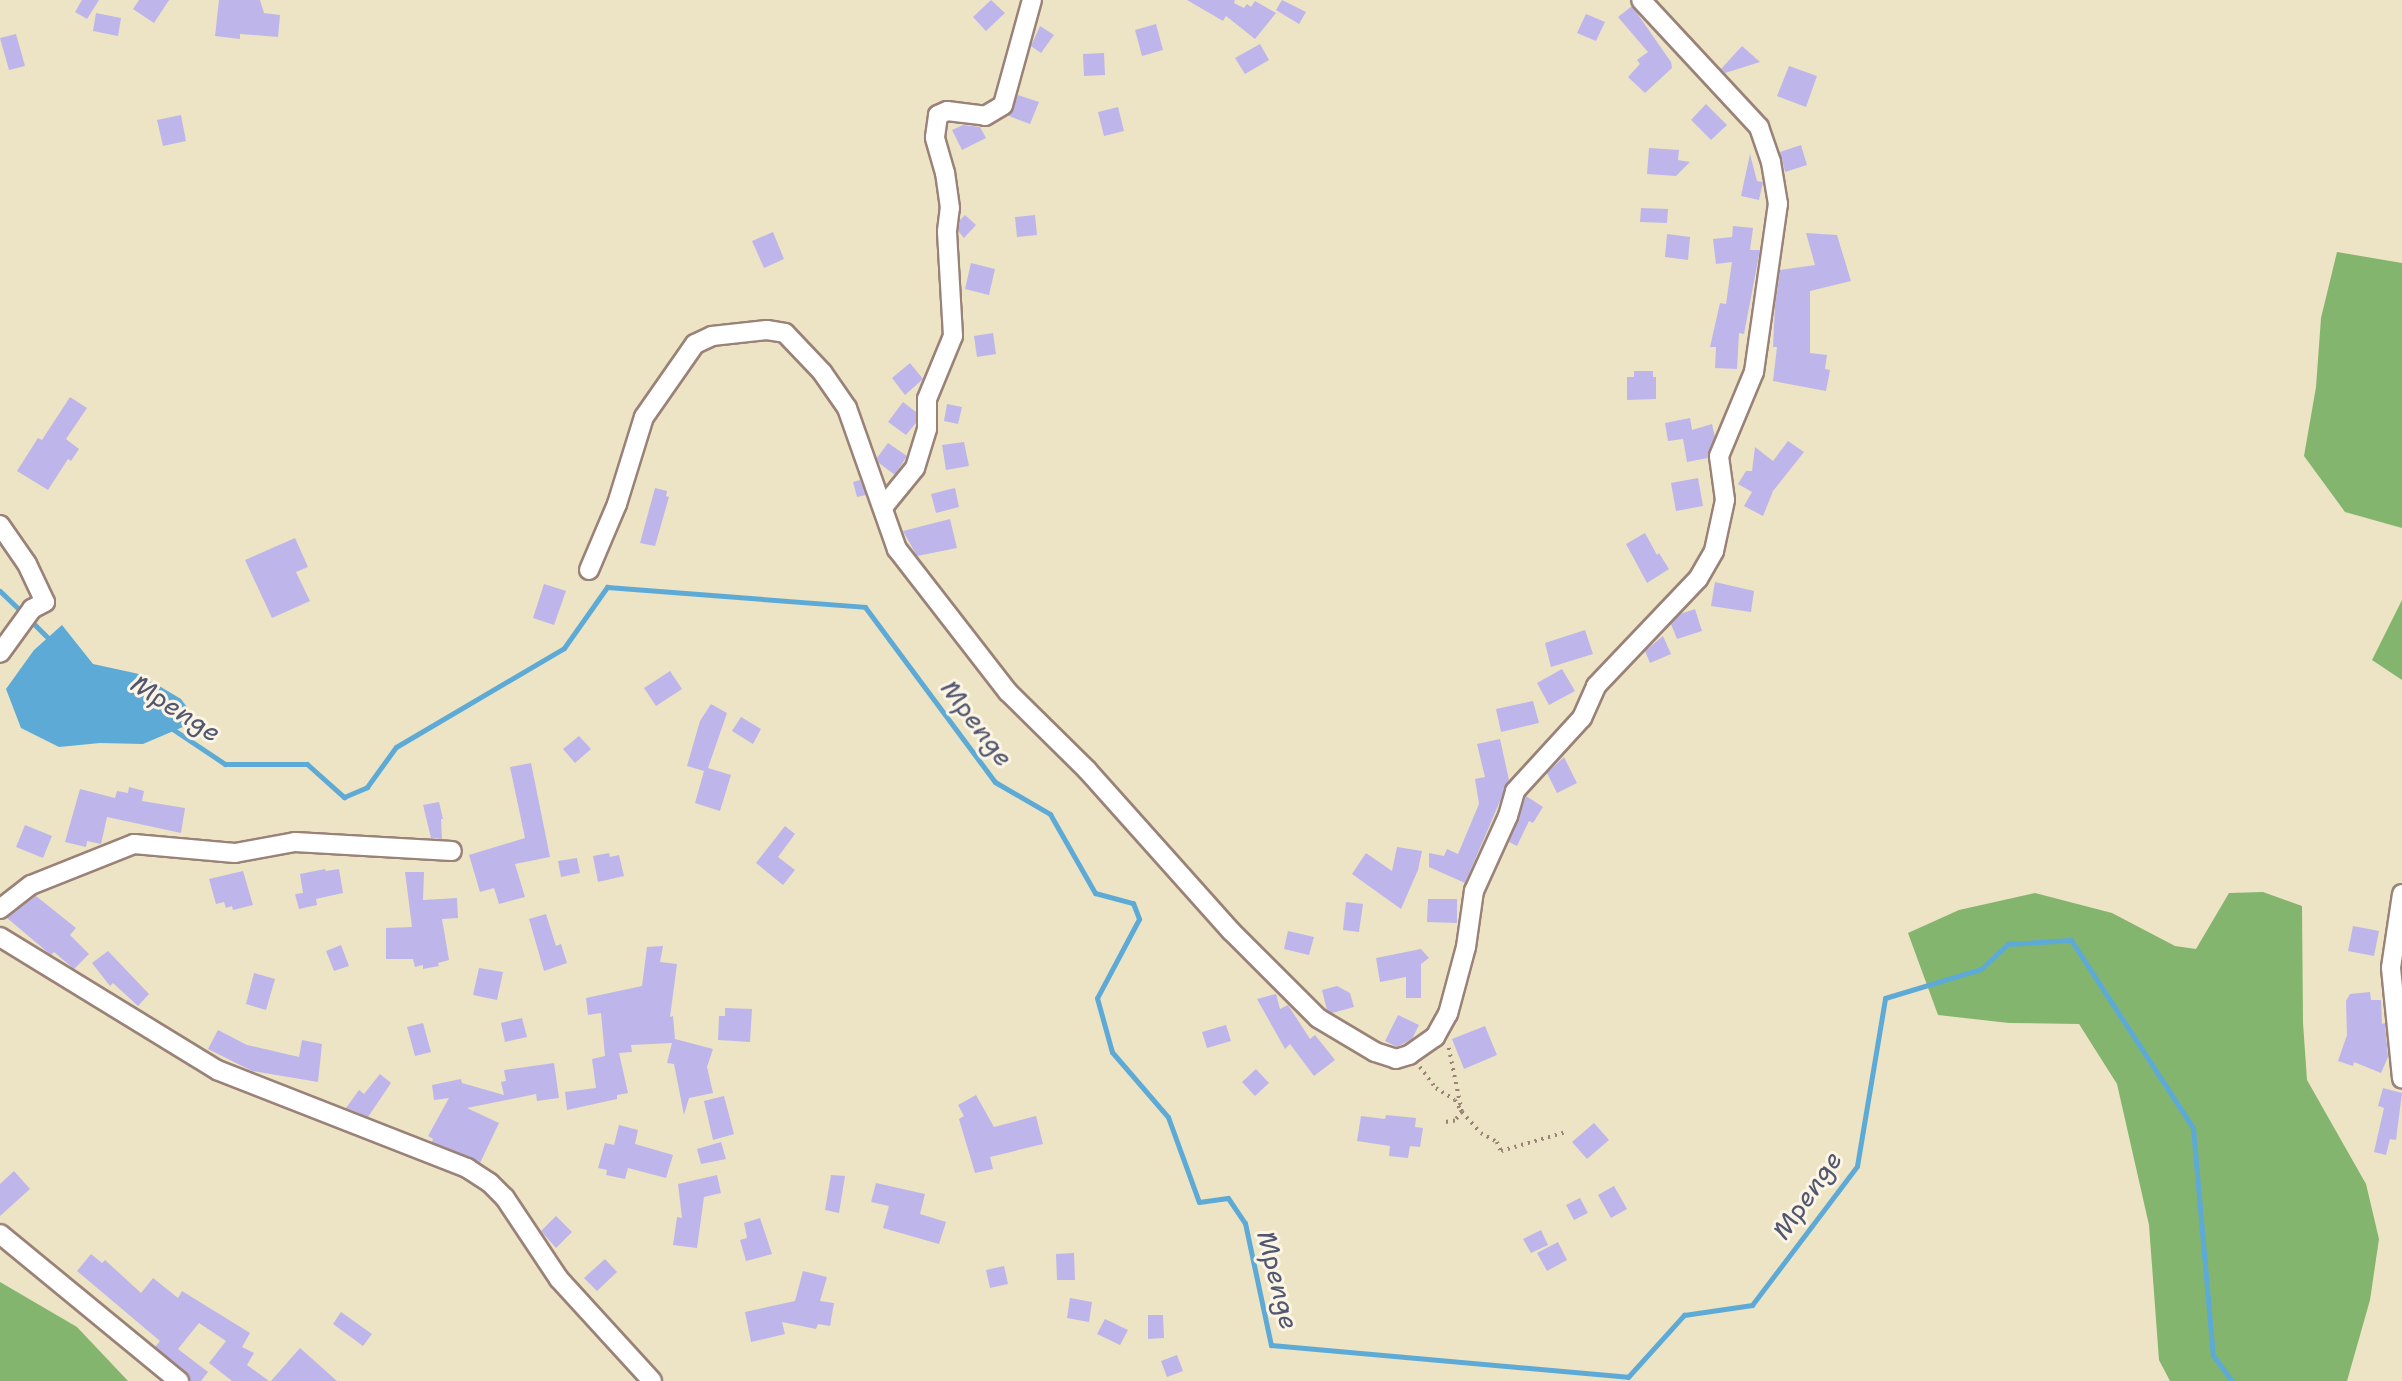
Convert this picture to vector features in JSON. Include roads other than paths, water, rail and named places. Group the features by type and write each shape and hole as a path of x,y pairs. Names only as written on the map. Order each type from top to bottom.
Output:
{"street":[{"path":"884,506 915,468 928,429 927,399 953,336 947,231 950,208 945,173 935,137 938,116 947,111 985,116 1003,105 1032,0"},
{"path":"589,569 617,504 644,417 695,344 712,336 767,330 785,333 795,341 847,408 884,506 897,549 1008,692 1087,770 1231,931 1318,1018 1375,1052 1396,1059 1423,1045 1435,1037 1448,1014 1466,947 1474,891 1508,816 1515,791 1582,718 1596,686 1698,579 1714,551 1725,500 1719,456 1755,372 1778,204 1770,162 1759,127 1641,0"},
{"path":"0,525 33,573 45,602 32,609 0,653"},
{"path":"0,909 31,885 134,844 235,853 295,842 452,851"},
{"path":"2402,894 2391,968 2402,1078"},
{"path":"0,937 217,1070 467,1168 489,1182 505,1198 559,1279 652,1381"},
{"path":"0,1234 179,1381"}],"water":[{"path":"62,625 93,664 139,674 181,699 197,721 143,744 100,743 59,747 21,728 6,689 34,650"}],"waterway":[{"name":"Mpenge","path":"171,728 225,764 307,764 344,797 367,787 396,747 564,648 607,587 865,607 995,782 1050,814 1095,893 1133,903 1139,919 1097,998 1112,1052 1168,1117 1199,1202 1228,1198 1245,1223 1271,1345 1628,1377 1684,1315 1752,1305 1857,1166 1885,998 1981,969 2008,944 2071,940 2193,1128 2213,1355 2232,1381"},
{"name":"Mpenge","path":"0,591 23,613"},
{"name":"Mpenge","path":"30,620 53,643"}]}
